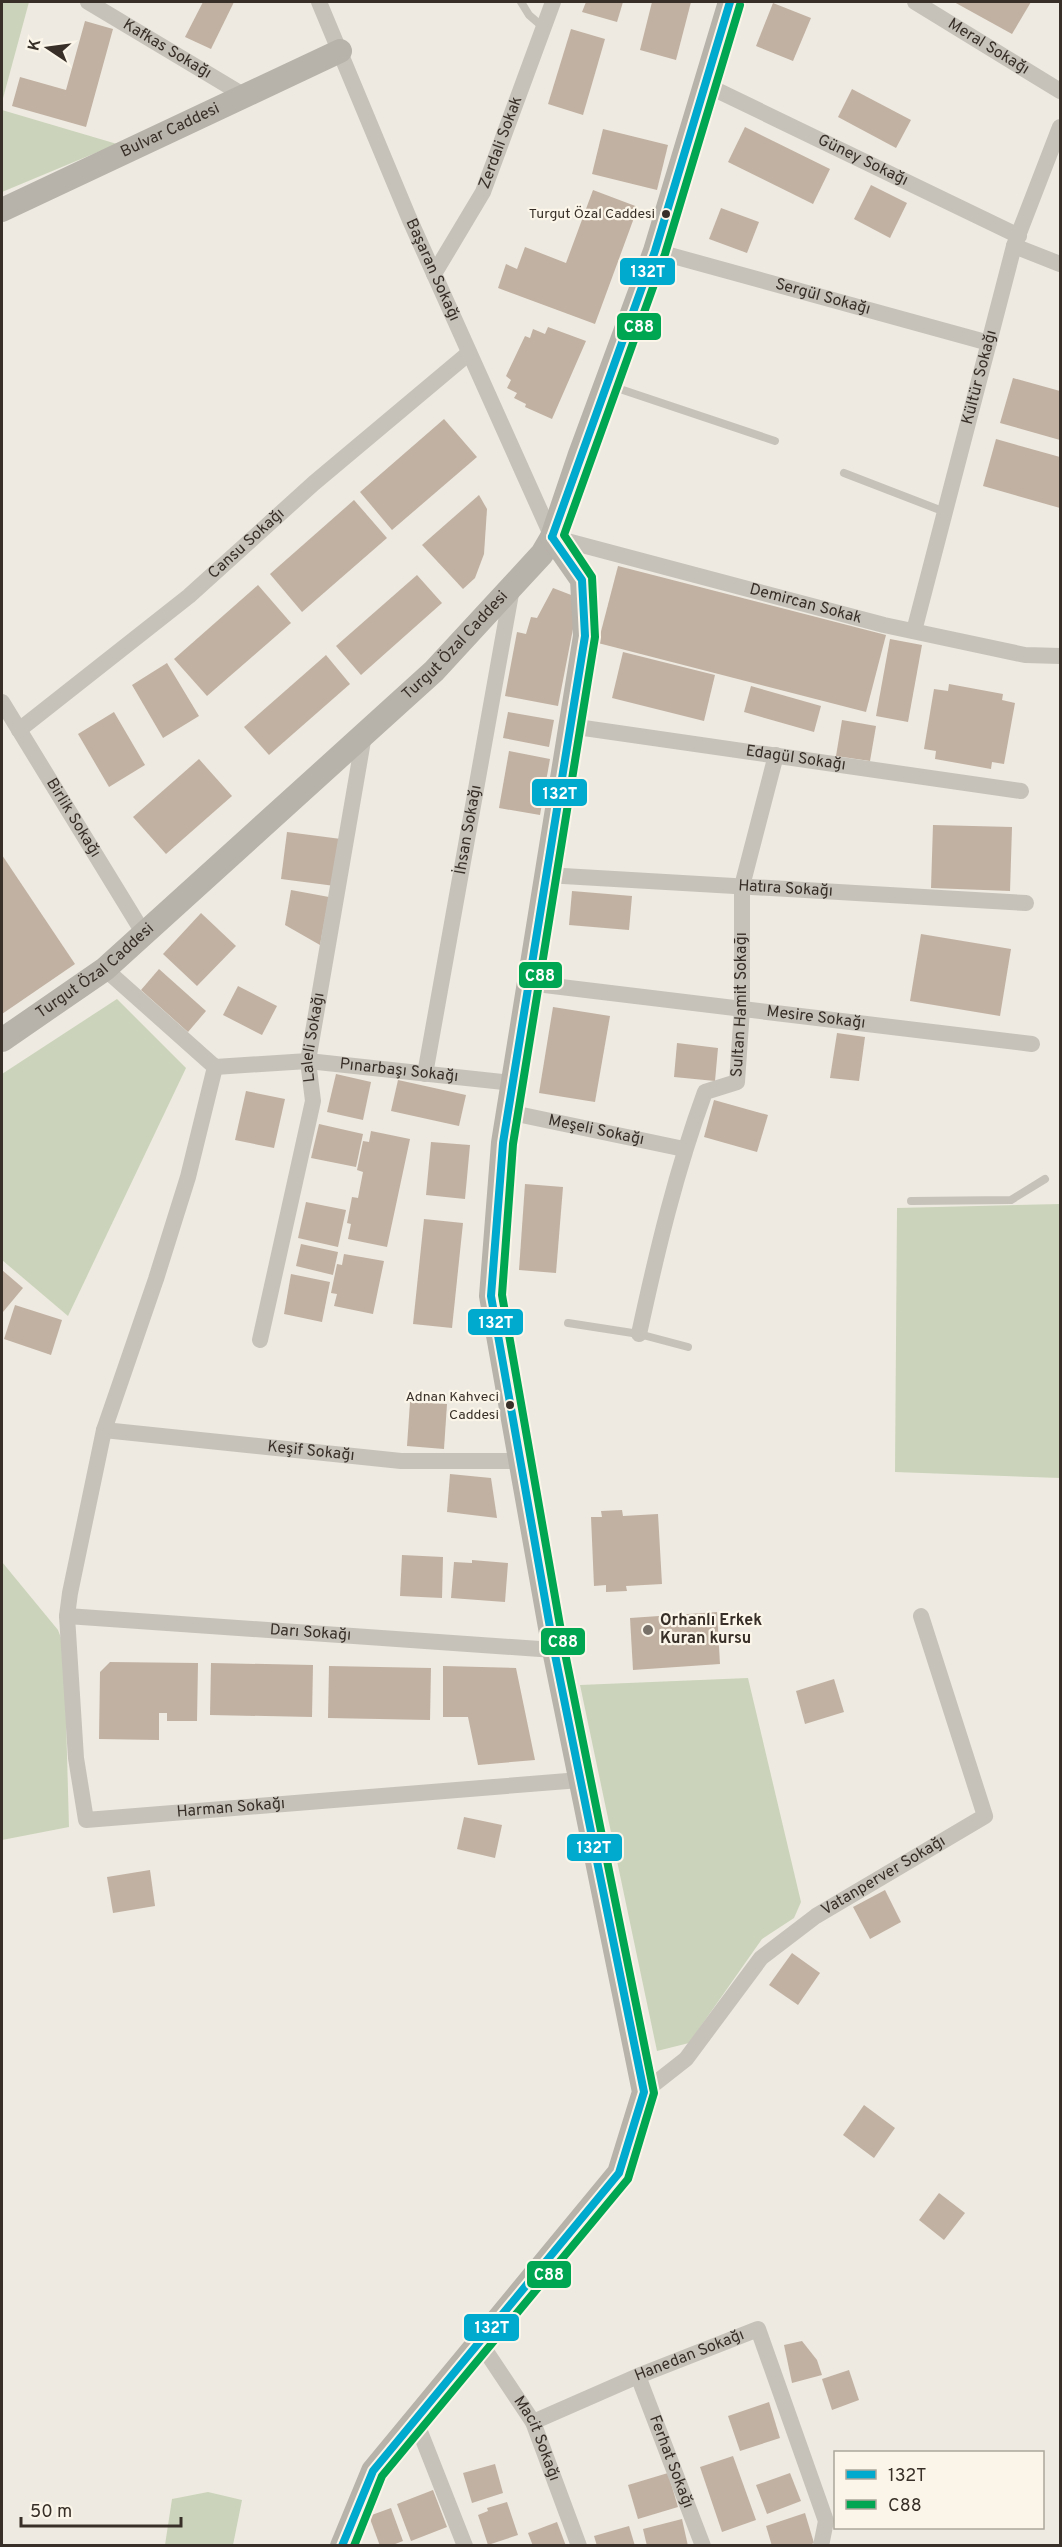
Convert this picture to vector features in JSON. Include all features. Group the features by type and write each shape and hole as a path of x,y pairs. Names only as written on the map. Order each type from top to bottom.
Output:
{"street":[{"name":"Kafkas Sokağı","path":"88,2 245,96"},
{"name":"Başaran Sokağı","path":"319,2 434,274 552,537"},
{"name":"Zerdali Sokak","path":"434,274 483,192 553,2"},
{"name":"Turgut Özal Caddesi","path":"2,1040 105,969 144,934 434,671 542,554 552,537 655,251 730,2"},
{"name":"Meral Sokağı","path":"915,2 1060,91"},
{"name":"Bulvar Caddesi","path":"2,210 340,51"},
{"name":"Güney Sokağı","path":"706,85 1060,264"},
{"name":"Kültür Sokağı","path":"914,631 1017,241 1060,127"},
{"name":"Sergül Sokağı","path":"655,251 989,343"},
{"name":"Cansu Sokağı","path":"19,730 189,596 315,483 469,353"},
{"name":"Demircan Sokak","path":"552,537 914,631 1025,655 1060,656"},
{"path":"342,2546 373,2471 619,2173 644,2092 554,1650 491,1296 503,1143 585,636 582,580 552,537"},
{"name":"İhsan Sokağı","path":"425,1074 512,587"},
{"name":"Birlik Sokağı","path":"2,702 144,934"},
{"name":"Edagül Sokağı","path":"570,726 1020,791"},
{"name":"Laleli Sokağı","path":"260,1340 313,1101 308,1061 364,735"},
{"name":"Sultan Hamit Sokağı","path":"639,1334 660,1238 684,1149 705,1092 737,1082 742,1009 742,886 776,755"},
{"name":"Hatıra Sokağı","path":"546,875 1026,903"},
{"path":"67,1616 104,1430 188,1177 215,1067 105,969"},
{"name":"Mesire Sokağı","path":"528,983 1032,1044"},
{"name":"Pınarbaşı Sokağı","path":"215,1067 308,1061 512,1083"},
{"name":"Meşeli Sokağı","path":"508,1112 684,1149"},
{"name":"Keşif Sokağı","path":"104,1430 401,1461 520,1461"},
{"name":"Darı Sokağı","path":"67,1616 411,1638 554,1650"},
{"name":"Harman Sokağı","path":"67,1616 76,1758 86,1820 580,1780"},
{"name":"Vatanperver Sokağı","path":"644,2092 686,2059 761,1958 816,1916 986,1816 921,1616"},
{"name":"Hanedan Sokağı","path":"533,2422 639,2376 758,2329 826,2521 821,2546"},
{"name":"Macit Sokağı","path":"479,2341 533,2422 579,2546"},
{"name":"Ferhat Sokağı","path":"639,2376 703,2546"},
{"path":"415,2420 465,2546"}],"lane":[{"path":"521,2 529,15 544,28"},
{"path":"606,384 775,441"},
{"path":"844,473 945,512"},
{"path":"911,1201 1011,1200 1045,1179"},
{"path":"568,1323 639,1334 688,1347"}],"green space":[{"path":"2,2 29,2 2,102"},
{"path":"2,110 117,144 2,192"},
{"path":"117,999 186,1068 68,1316 2,1260 2,1074"},
{"path":"1060,1204 1060,1478 895,1472 897,1208"},
{"path":"2,1562 58,1630 64,1646 69,1827 2,1840"},
{"path":"748,1678 801,1902 794,1918 762,1939 689,2043 657,2051 580,1685"},
{"path":"208,2492 242,2500 233,2545 165,2545 172,2499"}],"building":[{"path":"203,2 234,2 211,49 185,37"},
{"path":"586,2 623,2 617,22 582,12"},
{"path":"652,2 691,2 676,60 640,50"},
{"path":"954,2 1031,2 1012,34"},
{"path":"773,3 811,18 793,61 756,46"},
{"path":"85,21 113,29 86,127 12,106 20,77 66,90"},
{"path":"571,29 605,39 583,115 548,104"},
{"path":"852,89 911,120 896,148 838,117"},
{"path":"745,127 830,169 813,204 728,162"},
{"path":"603,129 668,145 657,190 592,174"},
{"path":"871,185 907,203 890,238 854,219"},
{"path":"593,190 638,207 595,324 498,288 506,264 517,269 525,247 566,263"},
{"path":"721,208 759,222 747,253 709,239"},
{"path":"548,327 586,341 552,419 525,407 526,404 514,398 517,393 507,388 511,380 506,376 525,336 530,338 533,329 545,334"},
{"path":"1013,378 1060,391 1060,440 1000,423"},
{"path":"444,419 477,457 392,530 360,492"},
{"path":"996,439 1060,457 1060,508 983,486"},
{"path":"479,495 487,509 484,554 475,578 463,589 422,545"},
{"path":"354,500 387,538 302,612 270,574"},
{"path":"618,566 886,635 866,712 598,643"},
{"path":"417,575 442,603 361,675 336,646"},
{"path":"258,585 291,623 207,696 174,659"},
{"path":"553,588 579,598 558,706 505,696 517,632 526,634 531,617 537,618"},
{"path":"890,639 922,645 908,722 876,716"},
{"path":"623,652 715,675 704,721 612,698"},
{"path":"326,655 350,684 269,755 244,727"},
{"path":"167,663 199,716 163,738 132,685"},
{"path":"949,684 1003,694 1002,700 1015,703 1004,764 992,762 991,769 935,759 936,751 924,749 934,689 948,691"},
{"path":"751,686 821,706 814,732 744,712"},
{"path":"114,712 145,765 109,787 78,734"},
{"path":"508,712 554,720 549,747 503,738"},
{"path":"842,720 876,726 870,761 836,756"},
{"path":"509,751 550,759 540,815 499,808"},
{"path":"199,759 232,796 166,854 133,817"},
{"path":"933,825 1012,827 1010,891 931,888"},
{"path":"287,832 341,839 335,886 281,879"},
{"path":"2,855 75,964 2,1014"},
{"path":"291,890 329,897 320,945 285,925"},
{"path":"572,891 632,896 629,930 569,925"},
{"path":"201,913 236,946 197,986 163,954"},
{"path":"921,934 1011,949 1000,1016 910,1001"},
{"path":"159,969 206,1011 188,1032 141,990"},
{"path":"238,986 277,1006 262,1035 223,1015"},
{"path":"553,1007 610,1016 595,1102 539,1093"},
{"path":"837,1033 865,1037 859,1081 830,1078"},
{"path":"677,1043 718,1048 715,1081 674,1077"},
{"path":"336,1074 371,1082 363,1120 327,1112"},
{"path":"398,1080 466,1095 459,1126 391,1111"},
{"path":"246,1091 285,1099 274,1148 235,1140"},
{"path":"714,1100 768,1115 757,1152 704,1137"},
{"path":"319,1124 363,1134 356,1167 311,1158"},
{"path":"371,1131 410,1139 387,1247 348,1239 351,1224 347,1223 352,1197 358,1198 363,1172 357,1170 363,1141 369,1142"},
{"path":"431,1142 470,1145 465,1199 426,1195"},
{"path":"525,1184 563,1187 556,1273 519,1270"},
{"path":"306,1202 346,1210 338,1247 298,1238"},
{"path":"424,1219 463,1223 452,1328 413,1324"},
{"path":"301,1244 338,1252 333,1275 296,1266"},
{"path":"344,1254 384,1261 373,1314 334,1306 337,1294 331,1293 337,1264 342,1265"},
{"path":"2,1270 23,1288 3,1312 2,1311"},
{"path":"291,1274 330,1282 322,1322 284,1314"},
{"path":"15,1305 62,1320 51,1355 4,1339"},
{"path":"410,1402 447,1404 444,1449 407,1446"},
{"path":"450,1474 491,1478 497,1518 447,1512"},
{"path":"622,1510 623,1516 658,1514 662,1584 626,1586 627,1591 606,1592 606,1585 594,1586 591,1517 602,1517 601,1511"},
{"path":"402,1555 443,1557 442,1598 400,1596"},
{"path":"472,1560 508,1563 505,1602 451,1598 454,1562 472,1563"},
{"path":"717,1612 720,1664 633,1670 630,1618"},
{"path":"110,1662 198,1663 197,1721 167,1721 167,1713 159,1713 159,1740 99,1739 100,1672"},
{"path":"211,1663 313,1665 312,1717 210,1715"},
{"path":"329,1666 431,1668 430,1720 328,1718"},
{"path":"443,1666 516,1668 535,1760 478,1765 468,1717 443,1717"},
{"path":"834,1679 844,1712 805,1724 796,1691"},
{"path":"464,1817 502,1825 495,1858 457,1849"},
{"path":"150,1870 155,1906 113,1913 107,1877"},
{"path":"885,1890 901,1922 870,1939 853,1907"},
{"path":"792,1953 820,1973 798,2005 769,1985"},
{"path":"864,2105 895,2128 874,2158 843,2135"},
{"path":"939,2193 965,2213 944,2240 919,2220"},
{"path":"802,2341 817,2360 822,2375 792,2383 784,2345"},
{"path":"849,2370 859,2400 832,2410 822,2379"},
{"path":"769,2402 780,2438 740,2451 728,2416"},
{"path":"733,2456 756,2520 722,2532 700,2467"},
{"path":"495,2464 503,2493 472,2503 463,2473"},
{"path":"668,2473 678,2507 638,2519 628,2485"},
{"path":"790,2473 801,2501 767,2514 756,2485"},
{"path":"433,2490 447,2527 411,2541 397,2504"},
{"path":"507,2502 518,2535 488,2545 478,2515 488,2511 487,2508"},
{"path":"391,2508 403,2541 390,2546 380,2546 369,2516"},
{"path":"805,2513 814,2543 807,2546 772,2546 766,2526"},
{"path":"682,2519 688,2546 647,2546 643,2529"},
{"path":"557,2522 566,2546 533,2546 528,2533"},
{"path":"629,2526 635,2546 597,2546 594,2536"}],"transit line":[{"name":"132T","path":"552,537 655,251 730,2"},
{"name":"C88","path":"354,2546 382,2476 628,2179 654,2093 564,1648 502,1295 513,1144 595,637 592,577 564,535 665,254 740,5"},
{"name":"132T","path":"342,2546 373,2471 619,2173 644,2092 554,1650 491,1296 503,1143 585,636 582,580 552,537"}],"place":[{"name":"Turgut Özal Caddesi","path":"666,214"},
{"name":"Adnan Kahveci Caddesi","path":"510,1405"},
{"name":"Orhanlı Erkek Kuran kursu","path":"648,1630"}]}
